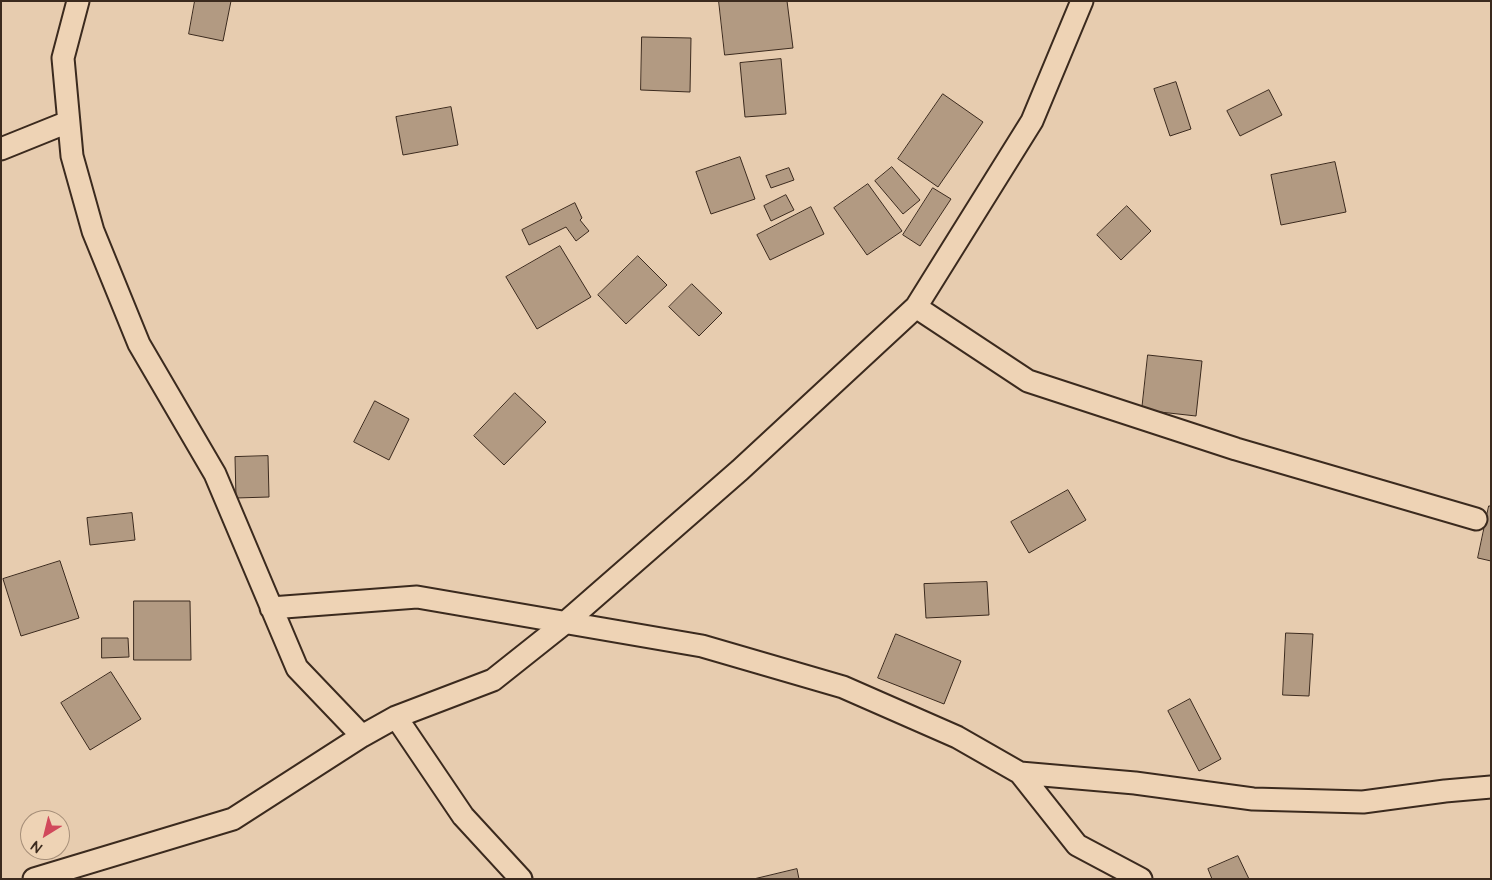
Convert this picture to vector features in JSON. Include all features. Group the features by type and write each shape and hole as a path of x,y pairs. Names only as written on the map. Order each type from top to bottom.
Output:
{"street":[{"path":"78,1 63,58 72,156 93,231 139,344 215,474 297,668 362,736"},
{"path":"34,879 233,818 362,736 396,717 493,680 566,622 740,470 916,307 1032,121 1082,1"},
{"path":"1,149 68,122"},
{"path":"916,307 1028,381 1236,449 1476,519"},
{"path":"271,608 417,597 702,646 843,687 957,737 1020,773 1077,845 1141,879"},
{"path":"396,717 463,816 521,879"},
{"path":"1020,773 1135,783 1253,799 1352,802 1491,787"}],"building":[{"path":"195,1 231,1 223,41 189,34"},
{"path":"719,1 787,1 793,48 725,55"},
{"path":"642,37 691,38 690,92 641,90"},
{"path":"781,59 786,114 745,117 740,63"},
{"path":"1176,82 1191,129 1170,136 1154,89"},
{"path":"1269,90 1282,115 1240,136 1227,111"},
{"path":"943,94 983,122 938,187 898,159"},
{"path":"451,107 458,145 403,155 396,117"},
{"path":"740,157 755,199 711,214 696,172"},
{"path":"1335,162 1346,212 1281,225 1271,175"},
{"path":"892,167 920,200 903,214 875,181"},
{"path":"789,168 794,180 771,188 766,176"},
{"path":"868,184 902,231 867,255 834,208"},
{"path":"933,188 951,199 920,246 903,235"},
{"path":"786,195 794,210 771,221 764,206"},
{"path":"575,203 582,218 580,220 589,231 576,241 566,227 529,245 522,230"},
{"path":"1127,206 1151,231 1121,260 1097,235"},
{"path":"811,207 824,234 770,260 757,235"},
{"path":"560,246 591,297 537,329 506,277"},
{"path":"638,256 667,285 626,324 598,295"},
{"path":"692,284 722,313 699,336 669,307"},
{"path":"1148,355 1202,361 1196,416 1142,410"},
{"path":"515,393 546,422 504,465 474,436"},
{"path":"375,401 409,419 389,460 354,442"},
{"path":"268,456 269,497 236,498 235,457"},
{"path":"1068,490 1086,520 1029,553 1011,522"},
{"path":"1489,506 1491,506 1491,561 1478,558"},
{"path":"132,513 135,540 90,545 87,518"},
{"path":"60,561 79,618 21,636 3,579"},
{"path":"987,582 989,615 926,618 924,584"},
{"path":"134,601 190,601 191,660 134,660"},
{"path":"1286,633 1313,634 1309,696 1283,695"},
{"path":"896,634 961,661 944,704 878,678"},
{"path":"102,638 128,638 129,657 102,658"},
{"path":"111,672 141,719 90,750 61,703"},
{"path":"1190,699 1221,759 1199,771 1168,711"},
{"path":"1238,856 1249,879 1212,879 1208,869"},
{"path":"797,869 799,879 754,879"}]}
